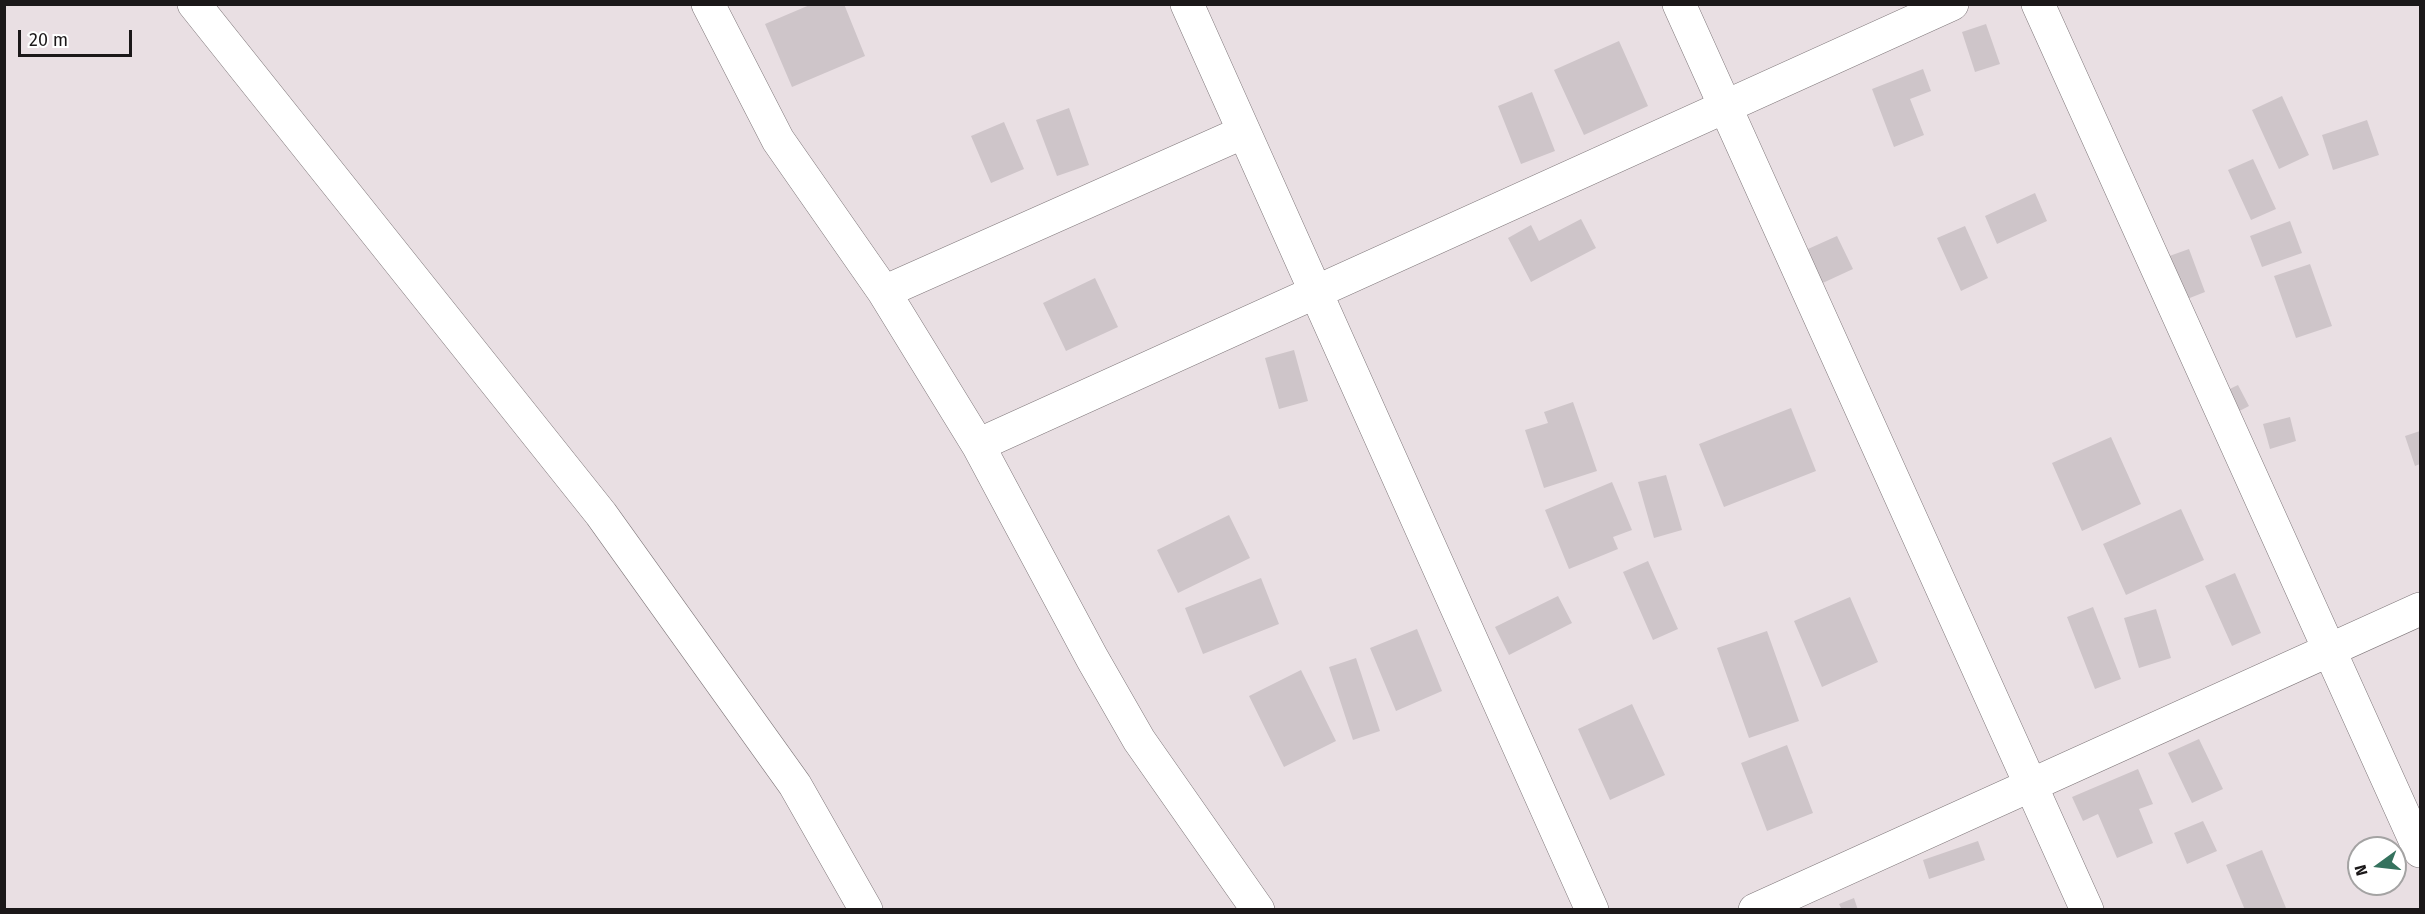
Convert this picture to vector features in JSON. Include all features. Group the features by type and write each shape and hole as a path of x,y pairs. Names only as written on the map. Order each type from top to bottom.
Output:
{"main road":[{"path":"194,4 601,513 795,785 866,909"},
{"path":"708,4 777,140 884,292 978,445 1092,658 1140,740 1258,909"},
{"path":"1187,4 1592,909"},
{"path":"1679,4 2087,909"},
{"path":"978,445 1952,4"},
{"path":"2038,4 2421,851"},
{"path":"884,292 1244,132"},
{"path":"1755,909 2421,609"}],"building":[{"path":"812,4 844,4 865,56 792,87 765,24"},
{"path":"1986,24 2000,64 1975,72 1962,32"},
{"path":"1619,41 1648,106 1584,135 1554,70"},
{"path":"1923,69 1931,91 1910,99 1924,135 1894,147 1872,89"},
{"path":"1532,92 1555,151 1521,164 1498,106"},
{"path":"2282,96 2309,155 2279,169 2252,110"},
{"path":"1069,108 1089,165 1057,176 1036,120"},
{"path":"2367,120 2379,155 2333,170 2322,135"},
{"path":"1004,122 1024,169 991,183 971,136"},
{"path":"2253,159 2276,209 2251,220 2228,170"},
{"path":"2035,193 2047,221 1997,244 1985,216"},
{"path":"1581,219 1596,248 1531,282 1508,238 1531,225 1539,241"},
{"path":"2290,221 2302,253 2262,267 2250,236"},
{"path":"1965,226 1988,278 1961,291 1937,238"},
{"path":"1837,236 1853,269 1814,287 1799,253"},
{"path":"2189,249 2205,292 2177,303 2161,259"},
{"path":"2310,264 2332,326 2296,338 2274,276"},
{"path":"1095,278 1118,327 1066,351 1043,303"},
{"path":"1294,350 1308,401 1279,409 1265,358"},
{"path":"2238,385 2249,406 2226,418 2215,396"},
{"path":"1573,402 1597,471 1544,488 1525,430 1548,423 1544,412"},
{"path":"1791,408 1816,471 1724,507 1699,444"},
{"path":"2290,417 2296,441 2270,449 2263,424"},
{"path":"2420,431 2420,464 2415,466 2405,436"},
{"path":"2111,437 2141,504 2082,531 2052,463"},
{"path":"1666,475 1682,530 1654,538 1638,482"},
{"path":"1612,482 1632,530 1613,537 1618,549 1569,569 1545,510"},
{"path":"2181,509 2204,560 2126,595 2103,544"},
{"path":"1229,515 1250,558 1178,593 1157,550"},
{"path":"1648,561 1678,629 1653,640 1623,572"},
{"path":"2235,573 2261,633 2232,646 2205,586"},
{"path":"1261,578 1279,624 1203,654 1185,608"},
{"path":"1558,596 1572,623 1509,655 1495,627"},
{"path":"1850,597 1878,662 1822,687 1794,621"},
{"path":"2093,607 2121,679 2095,689 2067,617"},
{"path":"2156,609 2171,658 2139,668 2124,618"},
{"path":"1417,629 1442,691 1396,711 1370,648"},
{"path":"1767,631 1799,721 1749,738 1717,648"},
{"path":"1356,658 1380,731 1353,740 1329,667"},
{"path":"1301,670 1336,741 1284,767 1249,696"},
{"path":"1632,704 1665,775 1610,800 1578,729"},
{"path":"2199,739 2223,789 2192,803 2168,753"},
{"path":"1787,745 1813,813 1767,831 1741,763"},
{"path":"2138,769 2153,804 2139,809 2153,843 2117,858 2098,814 2083,821 2072,797"},
{"path":"2203,821 2217,851 2187,864 2174,833"},
{"path":"1978,841 1985,860 1929,879 1923,860"},
{"path":"2262,850 2286,908 2281,910 2245,910 2226,865"},
{"path":"1854,898 1858,910 1842,910 1839,904"}]}
